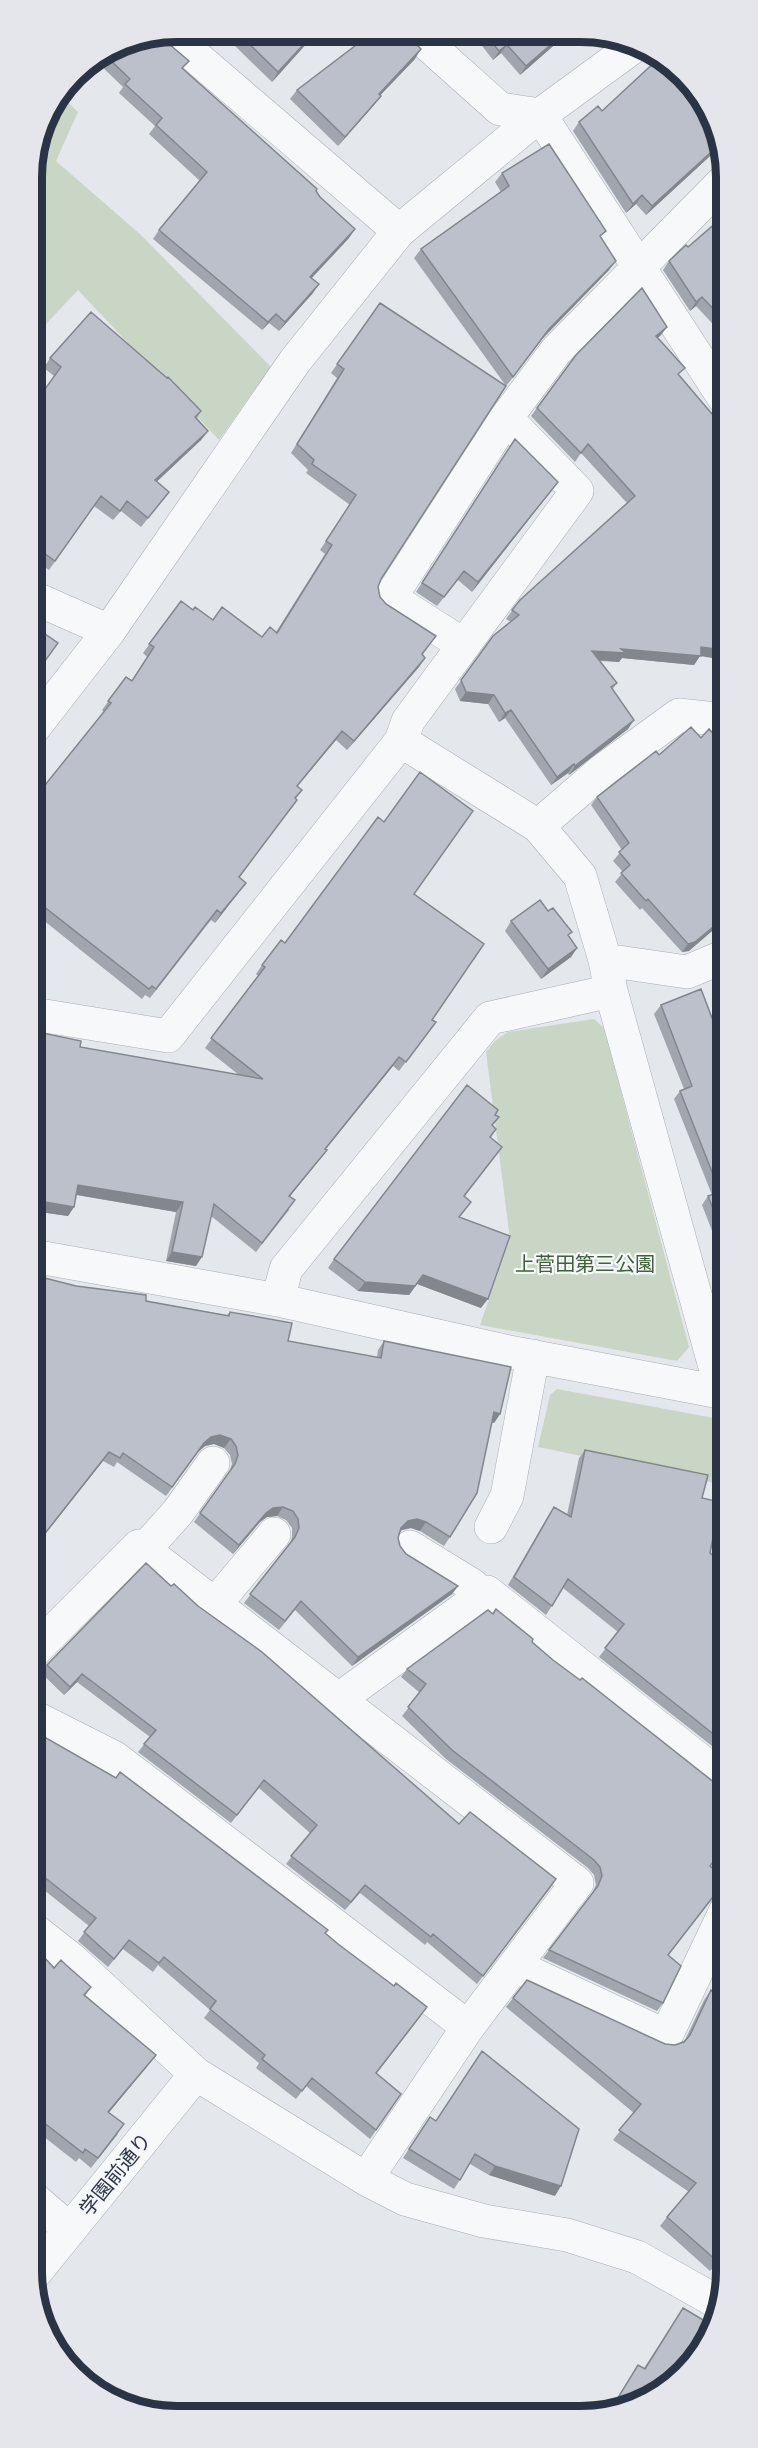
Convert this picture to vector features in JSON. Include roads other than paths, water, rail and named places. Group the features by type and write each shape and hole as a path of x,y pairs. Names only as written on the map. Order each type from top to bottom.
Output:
{"street":[{"path":"178,42 399,231"},
{"path":"425,42 500,109 540,115 716,386"},
{"path":"42,717 109,631 295,361 399,231 540,115 628,50"},
{"path":"464,645 390,598 506,418 556,351 716,189"},
{"path":"42,1015 168,1035 401,741 408,721 577,491 506,418"},
{"path":"42,601 109,631"},
{"path":"538,826 603,770 679,715 716,719"},
{"path":"401,741 538,826 580,876 716,1368"},
{"path":"278,1300 286,1269 490,1018 608,976 687,972 716,960"},
{"path":"42,1258 278,1300 533,1356 716,1392"},
{"path":"491,1527 507,1496 533,1356"},
{"path":"144,1550 178,1512 213,1462"},
{"path":"215,1604 274,1534"},
{"path":"42,1643 139,1546 577,1883 468,2027 366,2179"},
{"path":"410,1547 488,1592 716,1773"},
{"path":"339,1699 474,1582"},
{"path":"42,1721 115,1758 468,2027"},
{"path":"515,1966 666,2036 716,1931"},
{"path":"42,1936 71,1959 195,2074 366,2179 405,2199 484,2221 567,2235 637,2257 714,2290"},
{"name":"学園前通り","path":"42,2264 195,2074"},
{"path":"42,2206 70,2230"}],"park label":[{"name":"上菅田第三公園","path":"585,1263"}]}
